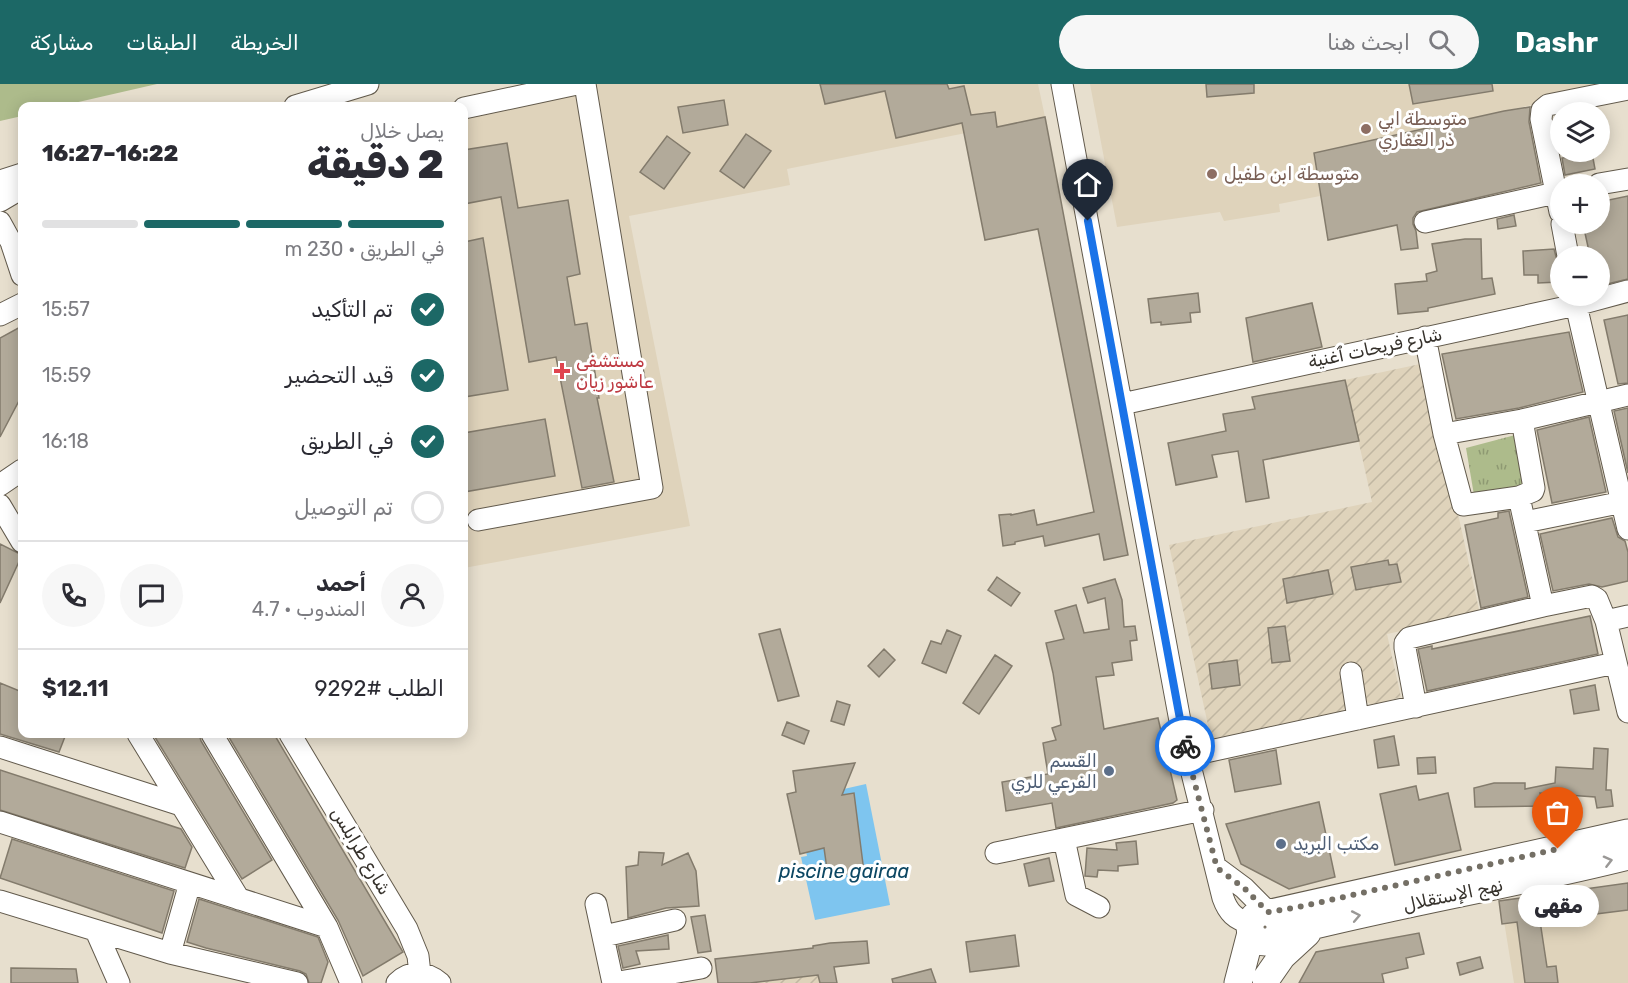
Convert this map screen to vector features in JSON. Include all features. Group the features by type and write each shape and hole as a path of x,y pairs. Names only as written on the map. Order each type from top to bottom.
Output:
{"main road":[{"name":"نهج الإستقلال","path":"1260,924 1628,833"},
{"name":"نهج الإستقلال","path":"1260,924 1328,921 1557,874 1628,856"},
{"path":"1267,982 1292,945 1328,921"},
{"path":"1240,974 1260,924"},
{"path":"1260,924 1267,982"}],"street":[{"path":"468,107 576,84"},
{"path":"478,520 652,488 585,84"},
{"path":"1062,84 1187,756 1203,810 1223,898 1260,924"},
{"path":"308,102 364,85"},
{"path":"1553,174 1541,119 1542,110 1548,105 1628,89"},
{"path":"0,181 18,175"},
{"path":"1610,182 1628,178"},
{"path":"0,201 18,190"},
{"path":"1425,222 1550,201"},
{"path":"0,222 11,242 18,264"},
{"path":"0,251 18,268"},
{"name":"شارع فريحات ٱغنية","path":"1610,294 1628,291"},
{"path":"0,315 18,306"},
{"name":"شارع فريحات ٱغنية","path":"1122,404 1425,337 1551,306"},
{"path":"1576,306 1625,502 1628,529"},
{"path":"1425,337 1444,434 1463,505 1519,496 1533,491 1522,420"},
{"path":"1444,434 1522,420 1628,395"},
{"path":"0,485 18,473"},
{"path":"1519,496 1543,606"},
{"path":"1525,522 1625,502"},
{"path":"0,505 18,535"},
{"path":"1416,707 1405,648 1405,643 1409,638 1592,596 1597,599 1606,621 1628,712"},
{"path":"1606,621 1628,616"},
{"path":"1187,756 1615,663"},
{"path":"1351,673 1358,719"},
{"path":"140,738 239,899"},
{"path":"214,738 327,927 351,983"},
{"name":"شارع طرابلس","path":"292,738 407,929 418,956 420,974"},
{"path":"0,747 181,805"},
{"path":"996,853 1203,810"},
{"path":"0,822 327,927"},
{"path":"1064,839 1076,895 1099,907"},
{"path":"1217,868 1244,888 1260,924"},
{"path":"170,953 190,883"},
{"path":"0,901 170,953 297,983"},
{"path":"596,904 614,983 701,968"},
{"path":"604,936 675,920"},
{"path":"96,931 119,983"},
{"path":"397,983 410,974 430,976 440,983"}],"shaded area":[{"name":"مستشفى عاشور زيان","path":"534,84 1038,84 1045,117 787,169 790,185 629,216 690,526 468,567 468,102 452,102"},
{"name":"متوسطة ابن طفيل","path":"1090,84 1627,84 1314,153 1320,196 1279,204 1280,212 1224,221 1220,212 1117,227"},
{"path":"1425,363 1480,614 1387,634 1401,697 1373,705 1363,700 1350,702 1342,711 1211,739 1169,545 1372,502 1345,380"},
{"path":"1628,889 1628,983 1514,983 1503,915"},
{"path":"830,958 836,983 718,983"}],"green space":[{"path":"0,84 157,84 78,102 18,102 18,117 0,121"},
{"path":"1519,434 1528,489 1475,501 1466,448"}],"water":[{"name":"piscine gairaa","path":"866,784 890,905 815,920 801,857 807,856 795,800"}],"building":[{"path":"820,84 947,84 949,89 964,86 971,115 995,112 997,127 1045,117 1128,555 1104,560 1099,534 1045,546 1043,536 1003,546 999,515 1034,510 1037,525 1094,512 1038,229 985,240 962,123 896,138 885,91 825,104"},
{"path":"1206,84 1254,84 1254,93 1207,97"},
{"path":"1409,84 1492,84 1493,91 1413,104"},
{"path":"724,100 728,125 683,133 678,107"},
{"path":"1530,107 1529,122 1541,183 1417,212 1413,218 1413,224 1418,248 1401,250 1397,225 1328,240 1314,153"},
{"path":"746,134 771,151 744,188 720,171"},
{"path":"667,136 690,153 664,189 640,172"},
{"name":"مستشفى عاشور زيان","path":"507,143 518,208 568,200 580,274 567,277 575,325 587,323 599,398 597,398 614,482 582,488 556,357 529,362 501,197 468,203 468,149"},
{"path":"1563,162 1594,162 1595,169 1565,174"},
{"path":"1628,196 1628,279 1610,283 1610,246 1588,246 1585,234 1610,234 1610,200"},
{"path":"1514,215 1516,226 1498,229 1497,219"},
{"path":"483,238 508,390 468,396 468,241"},
{"path":"1481,239 1482,279 1492,278 1495,294 1428,308 1428,311 1398,314 1395,284 1427,281 1426,274 1437,271 1432,244"},
{"path":"1550,249 1550,282 1538,283 1538,275 1524,275 1523,251"},
{"path":"1198,293 1200,312 1190,313 1191,322 1161,325 1161,322 1151,323 1148,299"},
{"path":"1312,303 1322,347 1253,362 1246,318"},
{"path":"1628,315 1628,383 1618,384 1604,320"},
{"path":"18,328 18,403 0,437 0,338"},
{"path":"1569,332 1583,392 1519,408 1456,419 1442,354"},
{"path":"1345,380 1359,441 1263,460 1269,498 1246,502 1238,451 1212,455 1217,477 1176,485 1168,443 1226,431 1223,414 1255,409 1252,397"},
{"path":"1628,408 1628,473 1614,411"},
{"path":"1589,417 1606,492 1552,503 1537,430"},
{"name":"مستشفى عاشور زيان","path":"545,419 555,476 468,491 468,432"},
{"path":"1509,511 1528,597 1481,608 1465,525 1498,518 1498,513"},
{"path":"1612,518 1618,537 1625,541 1628,552 1628,581 1602,587 1589,584 1553,591 1540,534"},
{"path":"0,544 18,553 18,564 0,603"},
{"path":"1388,560 1389,565 1397,564 1401,582 1356,590 1351,567"},
{"path":"1328,570 1333,594 1287,603 1283,579"},
{"path":"997,577 1020,593 1011,606 988,590"},
{"path":"1115,579 1122,600 1124,627 1135,626 1137,640 1130,641 1132,660 1112,663 1114,675 1096,677 1104,729 1158,718 1177,800 1173,803 1056,828 1052,803 1006,811 1002,782 1048,774 1043,743 1056,740 1052,728 1061,725 1046,643 1064,639 1055,611 1076,605 1084,633 1109,629 1105,598 1088,603 1083,588"},
{"path":"1590,616 1598,654 1427,691 1418,649 1432,646 1432,649"},
{"path":"1285,626 1290,661 1272,663 1268,628"},
{"path":"780,629 799,696 778,701 759,634"},
{"path":"947,630 961,636 946,673 922,663 931,641 941,644"},
{"path":"884,649 895,660 879,677 868,666"},
{"path":"995,655 1012,666 979,714 963,703"},
{"path":"1237,660 1240,685 1212,689 1209,664"},
{"path":"0,683 18,690 18,738 64,738 59,752 0,734"},
{"path":"1595,685 1599,710 1574,714 1570,690"},
{"path":"837,701 850,705 844,725 831,721"},
{"path":"787,722 809,731 804,744 782,735"},
{"path":"1394,736 1399,765 1378,768 1374,740"},
{"path":"155,738 200,738 272,860 242,879"},
{"path":"229,738 276,738 403,952 363,976 338,920"},
{"path":"1594,748 1608,749 1606,790 1611,790 1613,806 1597,808 1595,797 1540,793 1543,806 1475,807 1474,788 1494,783 1525,783 1525,789 1555,783 1556,767 1593,769"},
{"path":"1276,750 1281,784 1235,792 1229,760"},
{"path":"1435,757 1436,773 1418,774 1417,758"},
{"path":"855,763 842,795 854,793 864,872 828,876 824,848 800,854 787,794 796,792 793,771"},
{"path":"0,770 181,829 192,847 185,868 0,810"},
{"path":"1416,786 1419,800 1448,793 1461,850 1395,865 1380,794"},
{"name":"مكتب البريد","path":"1319,802 1335,877 1289,889 1241,864 1226,824"},
{"path":"12,839 174,891 162,933 0,878"},
{"path":"1136,841 1138,864 1118,866 1118,871 1098,870 1097,877 1085,876 1087,848 1117,850 1116,843"},
{"path":"639,852 664,853 662,865 688,853 696,871 699,906 666,908 628,918 626,867 638,865"},
{"path":"1049,858 1054,881 1029,886 1024,864"},
{"path":"1628,883 1628,910 1540,921 1547,967 1556,966 1558,983 1525,983 1517,922 1502,924 1499,901"},
{"path":"199,899 318,937 328,962 321,983 309,983 306,974 300,971 187,942"},
{"path":"705,915 711,951 698,953 691,917"},
{"path":"1419,933 1424,954 1406,958 1408,968 1382,974 1384,983 1299,983 1316,952"},
{"path":"668,935 669,949 636,951 640,964 623,968 618,946"},
{"path":"1015,935 1019,966 970,972 966,942"},
{"path":"867,941 869,963 834,967 837,983 820,983 818,975 750,983 718,983 715,959 813,948 813,946 830,943"},
{"path":"1480,957 1483,968 1460,975 1457,963"},
{"path":"11,968 76,969 78,983 11,983"},
{"path":"931,969 936,983 893,983 892,979"}],"way so far":[{"path":"1185,746 1217,868 1244,888 1271,913 1558,849"}],"place":[{"name":"متوسطة ابي ذر الغفاري","path":"1366,129"},
{"name":"متوسطة ابن طفيل","path":"1212,174"},
{"name":"مستشفى عاشور زيان","path":"562,371"},
{"name":"القسم الفرعي للري","path":"1109,771"},
{"name":"مكتب البريد","path":"1281,844"},
{"name":"مقهى","path":"1558,849"}],"route":[{"path":"1088,221 1185,746"}]}
